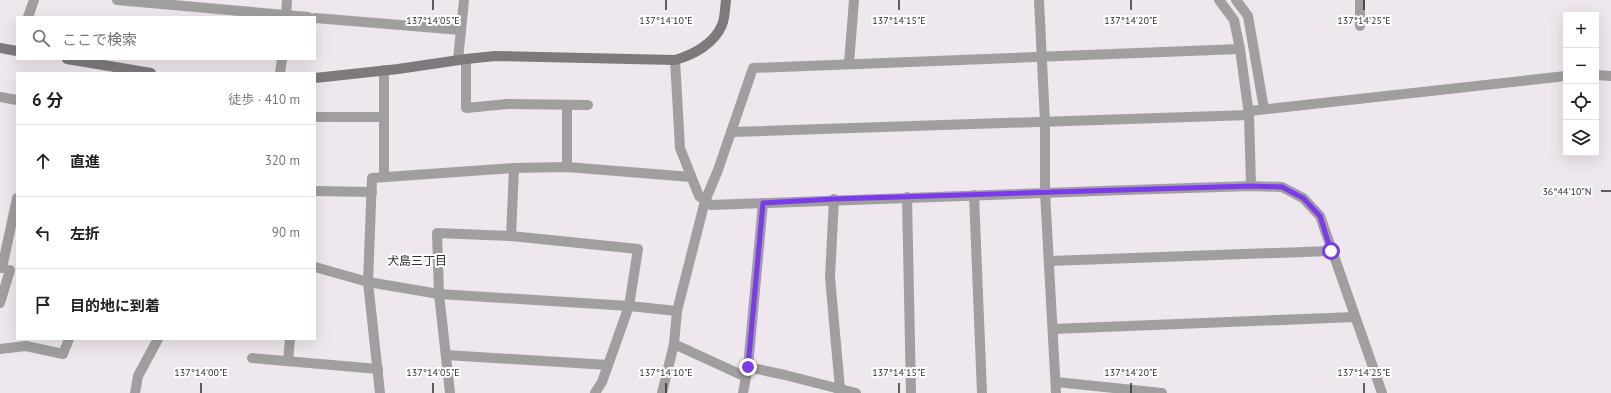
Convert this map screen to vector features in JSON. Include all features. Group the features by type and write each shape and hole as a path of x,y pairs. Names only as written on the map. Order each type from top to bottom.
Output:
{"street":[{"path":"28,16 34,0"},
{"path":"117,0 286,16 287,0"},
{"path":"464,0 461,30 466,108 508,104 588,105"},
{"path":"316,78 495,56 675,60 687,57 710,43 722,25 726,0"},
{"path":"850,63 854,0"},
{"path":"1039,0 1045,122 1046,192 1056,393"},
{"path":"1219,0 1234,20 1240,49 1249,113 1251,186"},
{"path":"1236,0 1248,16 1264,109"},
{"path":"1360,0 1360,26"},
{"path":"316,18 461,30"},
{"path":"0,48 16,50"},
{"path":"662,393 674,344 677,311 705,201 718,170 753,68 850,63 1240,49"},
{"path":"73,60 146,72"},
{"path":"280,72 282,60"},
{"path":"675,60 680,148 698,196 711,206 834,199 1251,186 1282,187 1303,198 1320,216 1382,393"},
{"path":"384,70 384,177"},
{"path":"1599,75 1611,76"},
{"path":"731,132 1045,122 1249,113 1264,109 1563,76"},
{"path":"0,97 16,100"},
{"path":"567,104 567,167"},
{"path":"316,118 384,117"},
{"path":"380,393 368,282 372,178 514,168 567,167 691,177"},
{"path":"511,236 514,168"},
{"path":"316,191 372,192"},
{"path":"974,195 982,393"},
{"path":"907,197 911,393"},
{"path":"834,199 830,277 840,391"},
{"path":"743,393 748,372 763,203"},
{"path":"0,304 7,270 16,205"},
{"path":"450,393 439,294 437,233 511,236 638,249 629,306 602,382 595,393"},
{"path":"1050,262 1331,251"},
{"path":"316,267 368,282 439,294 629,306 677,311"},
{"path":"1053,329 1355,317"},
{"path":"0,349 26,346 63,354 69,340"},
{"path":"135,393 138,376 157,340"},
{"path":"288,361 290,340"},
{"path":"674,344 748,372 785,375 840,391 856,393"},
{"path":"446,355 608,365"},
{"path":"252,358 378,369"},
{"path":"1056,382 1162,393"}],"district":[{"name":"犬島三丁目","path":"417,261"}],"route":[{"path":"748,367 763,203 834,199 1046,192 1251,186 1282,187 1303,198 1320,216 1331,251"}]}
